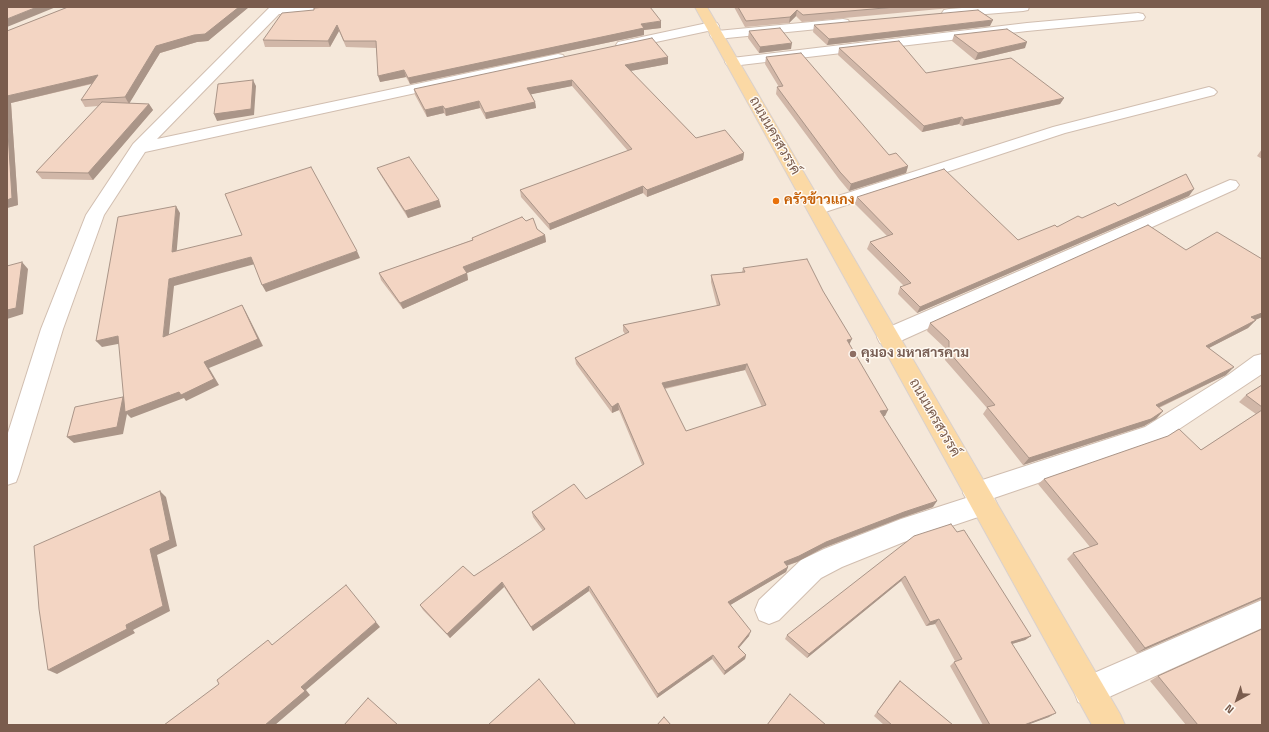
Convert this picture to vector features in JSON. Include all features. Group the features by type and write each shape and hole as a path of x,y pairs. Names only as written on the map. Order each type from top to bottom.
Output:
{"main road":[{"name":"ถนนนครสวรรค์","path":"701,7 1109,725"}],"street":[{"path":"7,474 52,329 93,222 139,148 276,9 354,7"},
{"path":"935,15 1023,7"},
{"path":"732,62 1027,27 1138,17"},
{"path":"611,47 711,23 857,22"},
{"path":"139,148 573,55"},
{"path":"816,209 1059,130 1209,92"},
{"path":"888,337 1230,185"},
{"path":"769,610 811,569 833,558 980,498 1153,434 1236,381 1262,362"},
{"path":"1089,691 1262,614"}],"shaded area":[{"path":"7,7 1262,7 1262,725 7,725"}],"building":[{"path":"7,7 37,7 7,19"},
{"path":"68,7 239,7 205,34 194,35 156,46 125,97 81,100 98,75 7,96 7,31"},
{"path":"650,7 661,21 641,24 644,28 408,78 404,70 378,76 376,41 344,41 337,25 328,41 263,40 282,13 314,10 314,8"},
{"path":"738,7 896,7 803,15 797,10 790,17 746,21"},
{"path":"978,10 993,20 829,39 814,25"},
{"path":"780,28 792,43 760,47 749,31"},
{"path":"1007,29 1027,42 978,53 954,35"},
{"path":"652,38 668,57 625,65 696,138 725,130 744,153 647,190 643,186 549,224 520,190 632,149 572,80 527,88 535,102 485,113 479,101 445,109 443,106 425,110 414,89"},
{"path":"899,41 926,73 1011,58 1064,98 964,120 962,117 924,126 839,48"},
{"path":"801,53 889,155 896,153 908,166 851,184 840,172 777,87 783,86 766,57"},
{"path":"253,80 251,109 214,114 218,84"},
{"path":"102,102 149,104 88,173 36,172"},
{"path":"7,116 12,198 7,200"},
{"path":"409,157 439,200 405,211 377,168"},
{"path":"311,167 357,251 262,285 251,257 169,279 163,337 242,305 258,339 204,362 214,379 181,395 179,392 125,412 118,336 96,341 118,217 176,206 172,252 242,235 225,194"},
{"path":"944,169 1018,240 1055,225 1057,227 1078,216 1082,218 1115,203 1118,206 1186,174 1194,189 920,307 900,287 911,283 870,242 893,234 857,197"},
{"path":"522,217 526,221 533,218 537,229 545,235 463,267 467,273 400,303 379,273 473,240 472,238"},
{"path":"1148,225 1186,250 1217,232 1262,259 1262,313 1251,317 1256,320 1206,346 1234,367 1156,405 1163,411 1151,419 1029,458 987,407 995,405 949,352 949,341 930,323"},
{"path":"807,259 823,291 852,339 847,340 888,410 880,411 937,501 826,542 784,562 788,567 728,602 751,631 738,647 746,655 725,671 713,655 658,694 589,586 531,627 502,582 447,634 420,605 463,566 474,576 545,529 532,512 574,484 586,499 644,464 618,403 612,407 575,358 629,332 623,325 720,305 711,275 745,272 743,268","holes":["747,364 766,405 686,431 662,383"]},
{"path":"22,262 16,308 7,310 7,266"},
{"path":"1262,385 1262,407 1246,395"},
{"path":"123,397 117,427 67,437 75,407"},
{"path":"1262,410 1262,597 1145,648 1073,553 1098,544 1044,479 1168,436 1179,429 1201,450"},
{"path":"160,491 170,540 150,549 163,606 126,625 127,629 48,670 39,609 34,546"},
{"path":"951,524 957,532 964,530 1031,636 1011,642 1056,713 1024,725 990,725 954,662 962,659 939,619 930,622 905,576 809,654 787,635 914,536"},
{"path":"346,585 376,622 301,687 305,691 265,725 164,725 219,684 217,680 268,640 272,645"},
{"path":"1262,629 1262,725 1198,725 1158,676"},
{"path":"539,679 576,725 488,725"},
{"path":"900,681 953,725 892,725 877,712"},
{"path":"790,694 826,725 767,725"},
{"path":"368,698 398,725 344,725"},
{"path":"664,717 671,725 657,725"}],"place":[{"name":"ครัวข้าวแกง","path":"776,201"},
{"name":"คุมอง มหาสารคาม","path":"853,354"}]}
